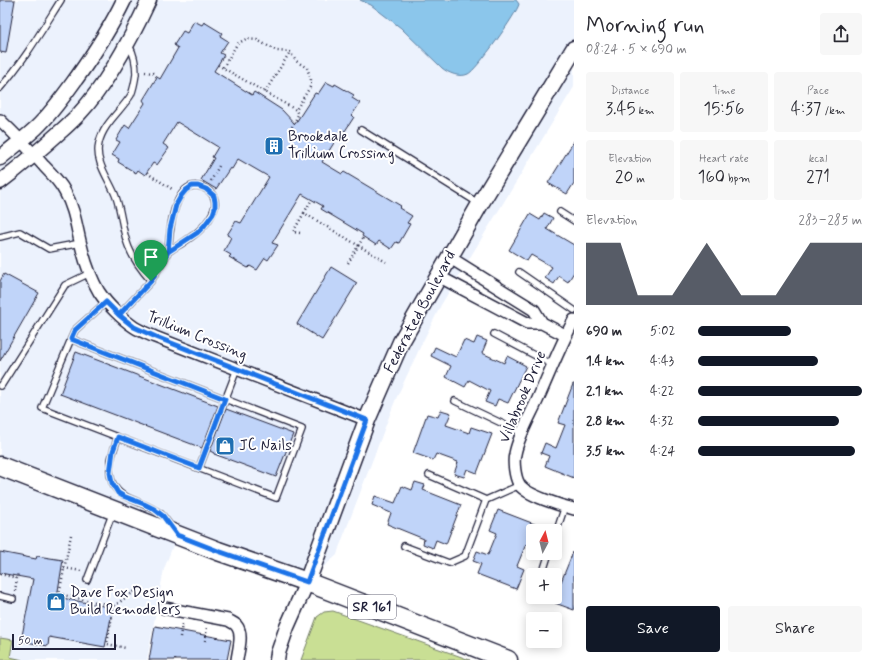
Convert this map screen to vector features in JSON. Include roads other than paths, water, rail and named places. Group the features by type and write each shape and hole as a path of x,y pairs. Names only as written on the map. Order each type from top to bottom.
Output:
{"main road":[{"name":"Federated Boulevard","path":"307,582 367,420 401,342 480,204 574,49"},
{"name":"SR 161","path":"0,466 218,551 307,582 508,660"}],"street":[{"path":"0,158 36,128 53,110 95,52 124,0"},
{"path":"0,182 34,155 88,104 104,82 127,43 149,0"},
{"name":"Trillium Crossing","path":"0,120 21,140 64,190 75,217 90,273 99,293 119,315 134,327 156,337 367,420"},
{"path":"449,257 534,310 542,323"},
{"path":"438,276 527,323 542,323 565,335"},
{"name":"Villabrook Drive","path":"520,485 515,472 514,455 522,433 565,335 574,320"},
{"path":"520,485 530,494 569,508"},
{"name":"Federated Boulevard","path":"277,660 287,627 307,582"},
{"path":"164,608 228,620 233,623 240,630 237,660"}],"lane":[{"path":"0,88 24,58 61,0"},
{"path":"127,43 134,56 136,64 135,84 131,94 104,129 98,144 99,161 116,197 128,247 141,270 151,281"},
{"path":"361,130 480,204"},
{"path":"119,315 151,281 168,252 170,229 176,205 181,196 192,186 198,186 206,189 214,196 215,208 213,214 197,233 168,252"},
{"path":"560,212 574,221"},
{"path":"0,236 20,232 49,249 81,243"},
{"path":"519,272 574,310"},
{"path":"0,386 65,285 90,273"},
{"path":"71,339 302,429 276,498 42,408 71,339 75,330 106,302"},
{"path":"494,334 553,365"},
{"path":"199,468 237,369"},
{"path":"455,401 522,433"},
{"path":"118,437 113,451 110,469 110,477 118,493 144,504 163,516 177,535"},
{"path":"429,475 486,500"},
{"path":"404,546 449,563 465,556 486,500 520,485"},
{"path":"561,524 569,508"},
{"path":"87,580 114,510"},
{"path":"0,596 13,599"}],"water":[{"path":"360,0 516,0 519,4 505,29 479,63 468,74 458,75 447,72 401,28 371,5"}],"place":[{"name":"Brookdale Trillium Crossing","path":"274,146"},
{"name":"JC Nails","path":"225,446"},
{"name":"Dave Fox Design Build Remodelers","path":"56,602"}]}
